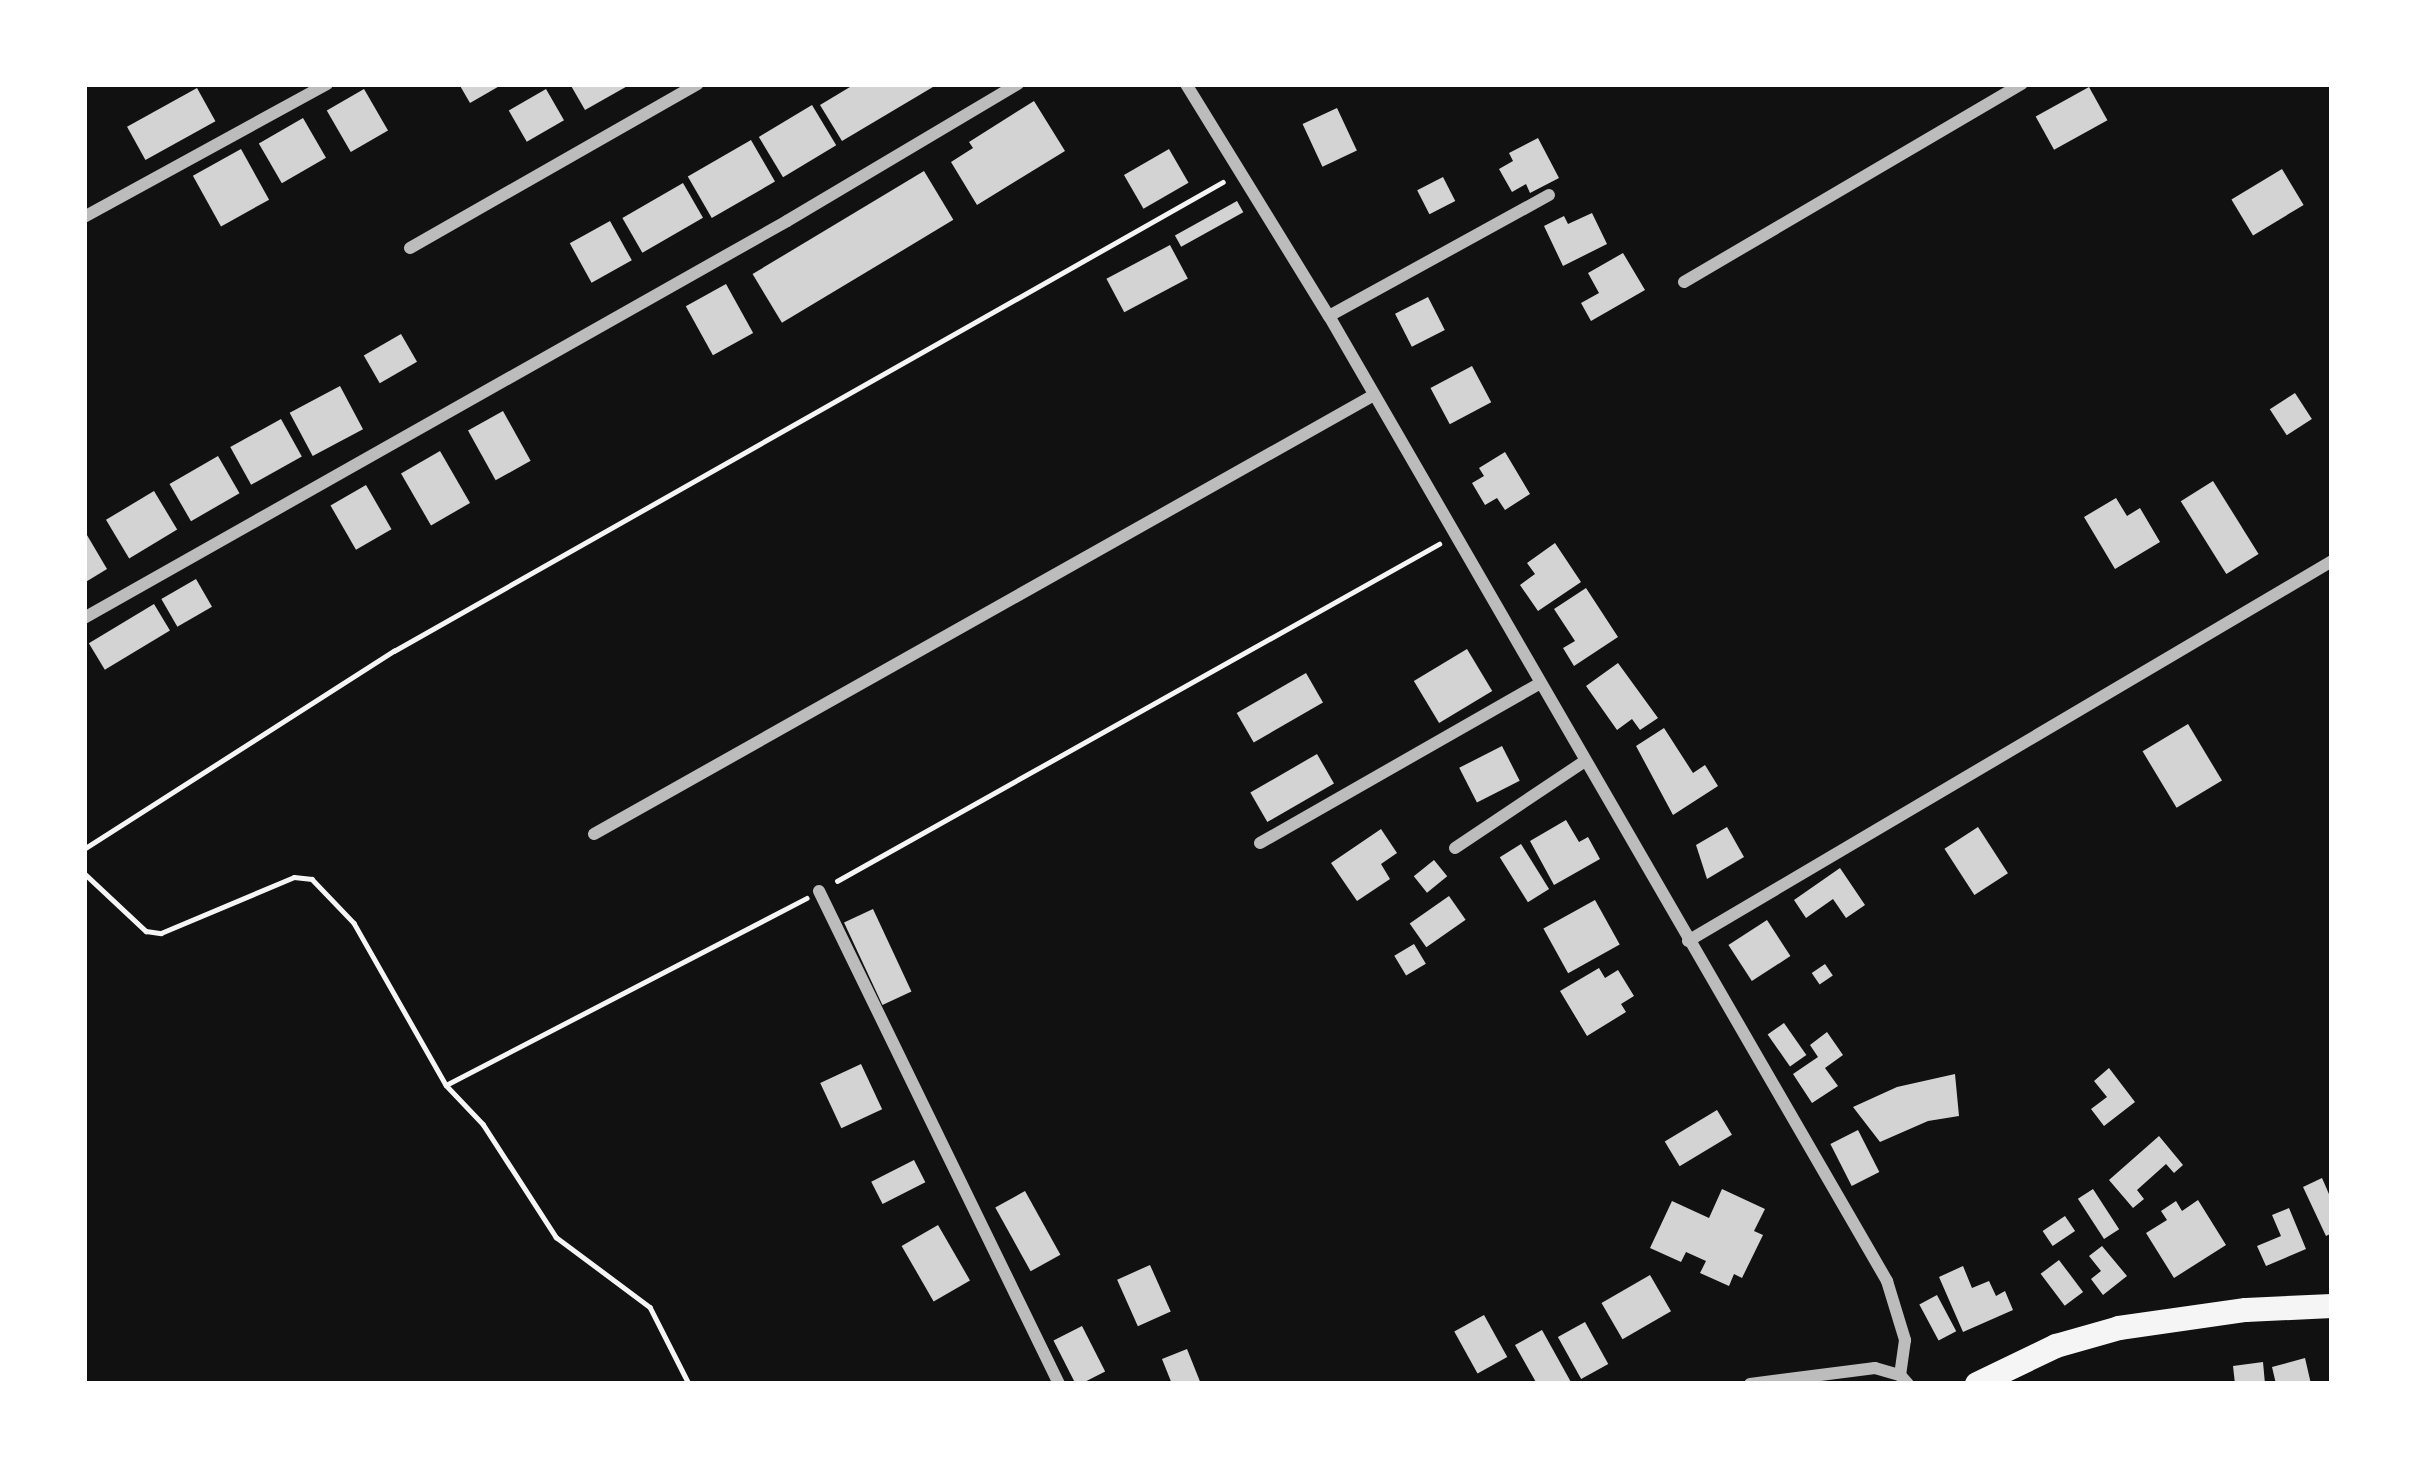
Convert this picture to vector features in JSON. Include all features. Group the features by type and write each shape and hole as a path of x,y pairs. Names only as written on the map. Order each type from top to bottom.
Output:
{"main road":[{"path":"1977,1384 2056,1346 2119,1328 2224,1312 2332,1306"}],"street":[{"path":"84,217 327,84"},
{"path":"410,248 697,84"},
{"path":"84,618 788,221 1018,84"},
{"path":"1186,84 1329,316 1887,1281 1905,1340 1904,1379 1875,1367 1750,1384"},
{"path":"1684,282 2022,84"},
{"path":"1329,316 1549,195"},
{"path":"594,834 1374,395"},
{"path":"1688,940 2332,561"},
{"path":"1260,843 1540,683"},
{"path":"1455,848 1585,761"},
{"path":"819,891 1060,1384"}],"path":[{"path":"84,849 394,651 1240,172"},
{"path":"446,1085 819,891 1454,535"},
{"path":"84,873 146,931 161,932 293,877 313,879 342,908 374,952 446,1085 483,1124 556,1237 660,1319 689,1384"}],"building":[{"path":"459,84 503,84 470,103"},
{"path":"570,84 631,84 585,110"},
{"path":"855,84 938,84 842,141 820,105"},
{"path":"2089,87 2107,120 2054,150 2036,117"},
{"path":"197,88 215,121 145,160 127,127"},
{"path":"364,89 388,131 351,152 327,110"},
{"path":"546,89 564,120 527,142 509,111"},
{"path":"1034,101 1065,151 977,205 951,162 973,148 969,142"},
{"path":"812,105 836,145 783,177 759,137"},
{"path":"1337,108 1357,151 1322,167 1303,124"},
{"path":"303,118 326,158 282,183 259,144"},
{"path":"1538,138 1559,178 1530,193 1526,184 1512,192 1499,169 1513,161 1509,153"},
{"path":"751,140 775,182 712,218 688,176"},
{"path":"241,149 269,200 221,226 193,176"},
{"path":"1169,149 1188,183 1143,209 1124,175"},
{"path":"2282,169 2304,205 2253,235 2231,199"},
{"path":"924,171 953,220 782,323 753,274"},
{"path":"1443,177 1455,201 1429,214 1417,190"},
{"path":"683,183 703,218 642,253 622,218"},
{"path":"1237,201 1243,212 1181,247 1175,235"},
{"path":"1592,213 1607,244 1563,266 1544,226 1564,216 1568,224"},
{"path":"610,221 632,260 592,283 570,243"},
{"path":"1170,245 1188,279 1124,312 1106,279"},
{"path":"1623,253 1645,290 1591,321 1581,303 1599,293 1588,273"},
{"path":"726,284 753,333 713,355 686,306"},
{"path":"1428,297 1445,330 1412,347 1395,314"},
{"path":"401,334 417,362 380,383 364,356"},
{"path":"1472,366 1491,402 1450,424 1431,388"},
{"path":"340,386 363,429 313,456 290,413"},
{"path":"2295,393 2312,419 2287,435 2270,409"},
{"path":"503,411 531,461 496,480 468,430"},
{"path":"281,419 302,457 251,485 230,447"},
{"path":"440,451 470,503 431,525 401,474"},
{"path":"1505,452 1530,494 1505,510 1497,498 1485,505 1472,483 1484,476 1479,468"},
{"path":"218,456 240,493 191,521 170,484"},
{"path":"2213,481 2259,554 2226,574 2181,501"},
{"path":"366,485 392,529 356,550 330,506"},
{"path":"154,491 177,530 129,558 106,520"},
{"path":"2116,498 2127,516 2140,508 2160,542 2115,569 2084,517"},
{"path":"84,530 107,569 84,583"},
{"path":"1555,543 1581,582 1538,611 1520,585 1535,574 1527,563"},
{"path":"196,579 212,607 177,627 161,599"},
{"path":"1586,588 1618,637 1574,666 1563,648 1575,641 1554,609"},
{"path":"154,604 170,631 105,670 89,643"},
{"path":"1467,649 1492,691 1439,723 1414,681"},
{"path":"1618,663 1658,718 1640,730 1632,719 1617,730 1586,686"},
{"path":"1306,673 1323,702 1254,742 1237,713"},
{"path":"2188,724 2222,781 2177,808 2143,751"},
{"path":"1664,728 1693,773 1705,765 1718,786 1673,815 1636,746"},
{"path":"1502,746 1520,781 1477,803 1459,768"},
{"path":"1317,754 1334,783 1267,822 1250,793"},
{"path":"1566,820 1579,842 1588,837 1600,859 1554,885 1530,841"},
{"path":"1727,827 1744,857 1707,879 1696,845"},
{"path":"1978,827 2008,873 1974,895 1944,849"},
{"path":"1381,829 1397,853 1381,864 1390,879 1357,901 1331,863"},
{"path":"1521,844 1549,889 1528,902 1500,857"},
{"path":"1434,860 1447,876 1427,893 1414,876"},
{"path":"1840,868 1865,905 1846,918 1833,899 1806,918 1794,900"},
{"path":"1449,896 1466,920 1426,947 1410,924"},
{"path":"1595,900 1620,945 1568,973 1543,929"},
{"path":"873,909 911,991 882,1005 844,923"},
{"path":"1767,920 1790,956 1752,981 1728,945"},
{"path":"1414,944 1426,964 1406,976 1394,956"},
{"path":"1825,964 1833,976 1820,985 1812,973"},
{"path":"1599,968 1605,978 1618,970 1634,996 1621,1004 1626,1012 1587,1036 1560,991"},
{"path":"1784,1023 1806,1055 1790,1066 1768,1034"},
{"path":"1827,1032 1843,1055 1825,1068 1838,1086 1812,1103 1793,1074 1818,1057 1810,1045"},
{"path":"861,1064 882,1109 841,1128 820,1083"},
{"path":"2109,1068 2135,1102 2104,1126 2091,1109 2107,1097 2094,1081"},
{"path":"1955,1074 1959,1116 1928,1121 1880,1142 1853,1107 1897,1087"},
{"path":"1717,1110 1732,1135 1680,1166 1665,1141"},
{"path":"1858,1130 1879,1172 1852,1186 1830,1144"},
{"path":"2159,1136 2183,1165 2174,1173 2166,1164 2137,1190 2144,1199 2133,1208 2109,1180"},
{"path":"914,1160 925,1182 883,1204 871,1182"},
{"path":"2322,1178 2332,1201 2332,1233 2326,1236 2303,1187"},
{"path":"1722,1189 1765,1209 1754,1231 1763,1235 1742,1278 1734,1274 1729,1286 1700,1273 1706,1261 1686,1252 1681,1262 1650,1248 1672,1201 1709,1218"},
{"path":"2093,1189 2119,1229 2104,1239 2078,1199"},
{"path":"1025,1191 1060,1255 1031,1271 995,1207"},
{"path":"2198,1200 2226,1245 2174,1278 2146,1233 2167,1220 2161,1211 2176,1201 2182,1211"},
{"path":"2289,1208 2306,1249 2266,1266 2257,1246 2281,1236 2272,1215"},
{"path":"2065,1216 2075,1231 2053,1246 2043,1231"},
{"path":"938,1225 970,1280 934,1301 902,1246"},
{"path":"2102,1246 2127,1276 2103,1295 2091,1279 2101,1271 2089,1256"},
{"path":"2059,1260 2083,1292 2065,1306 2041,1274"},
{"path":"1150,1265 1171,1312 1138,1326 1117,1280"},
{"path":"1963,1266 1972,1288 1989,1281 1996,1296 2005,1291 2013,1310 1963,1332 1939,1277"},
{"path":"1650,1275 1671,1311 1623,1339 1602,1303"},
{"path":"1937,1295 1956,1331 1939,1341 1919,1304"},
{"path":"1484,1315 1507,1357 1478,1373 1454,1331"},
{"path":"1585,1322 1608,1364 1581,1379 1558,1337"},
{"path":"1082,1326 1105,1371 1076,1384 1053,1341"},
{"path":"1542,1330 1572,1384 1537,1384 1515,1345"},
{"path":"1187,1349 1201,1384 1172,1384 1162,1359"},
{"path":"2305,1358 2311,1384 2276,1384 2272,1367"},
{"path":"2263,1362 2265,1384 2235,1384 2233,1366"}]}
